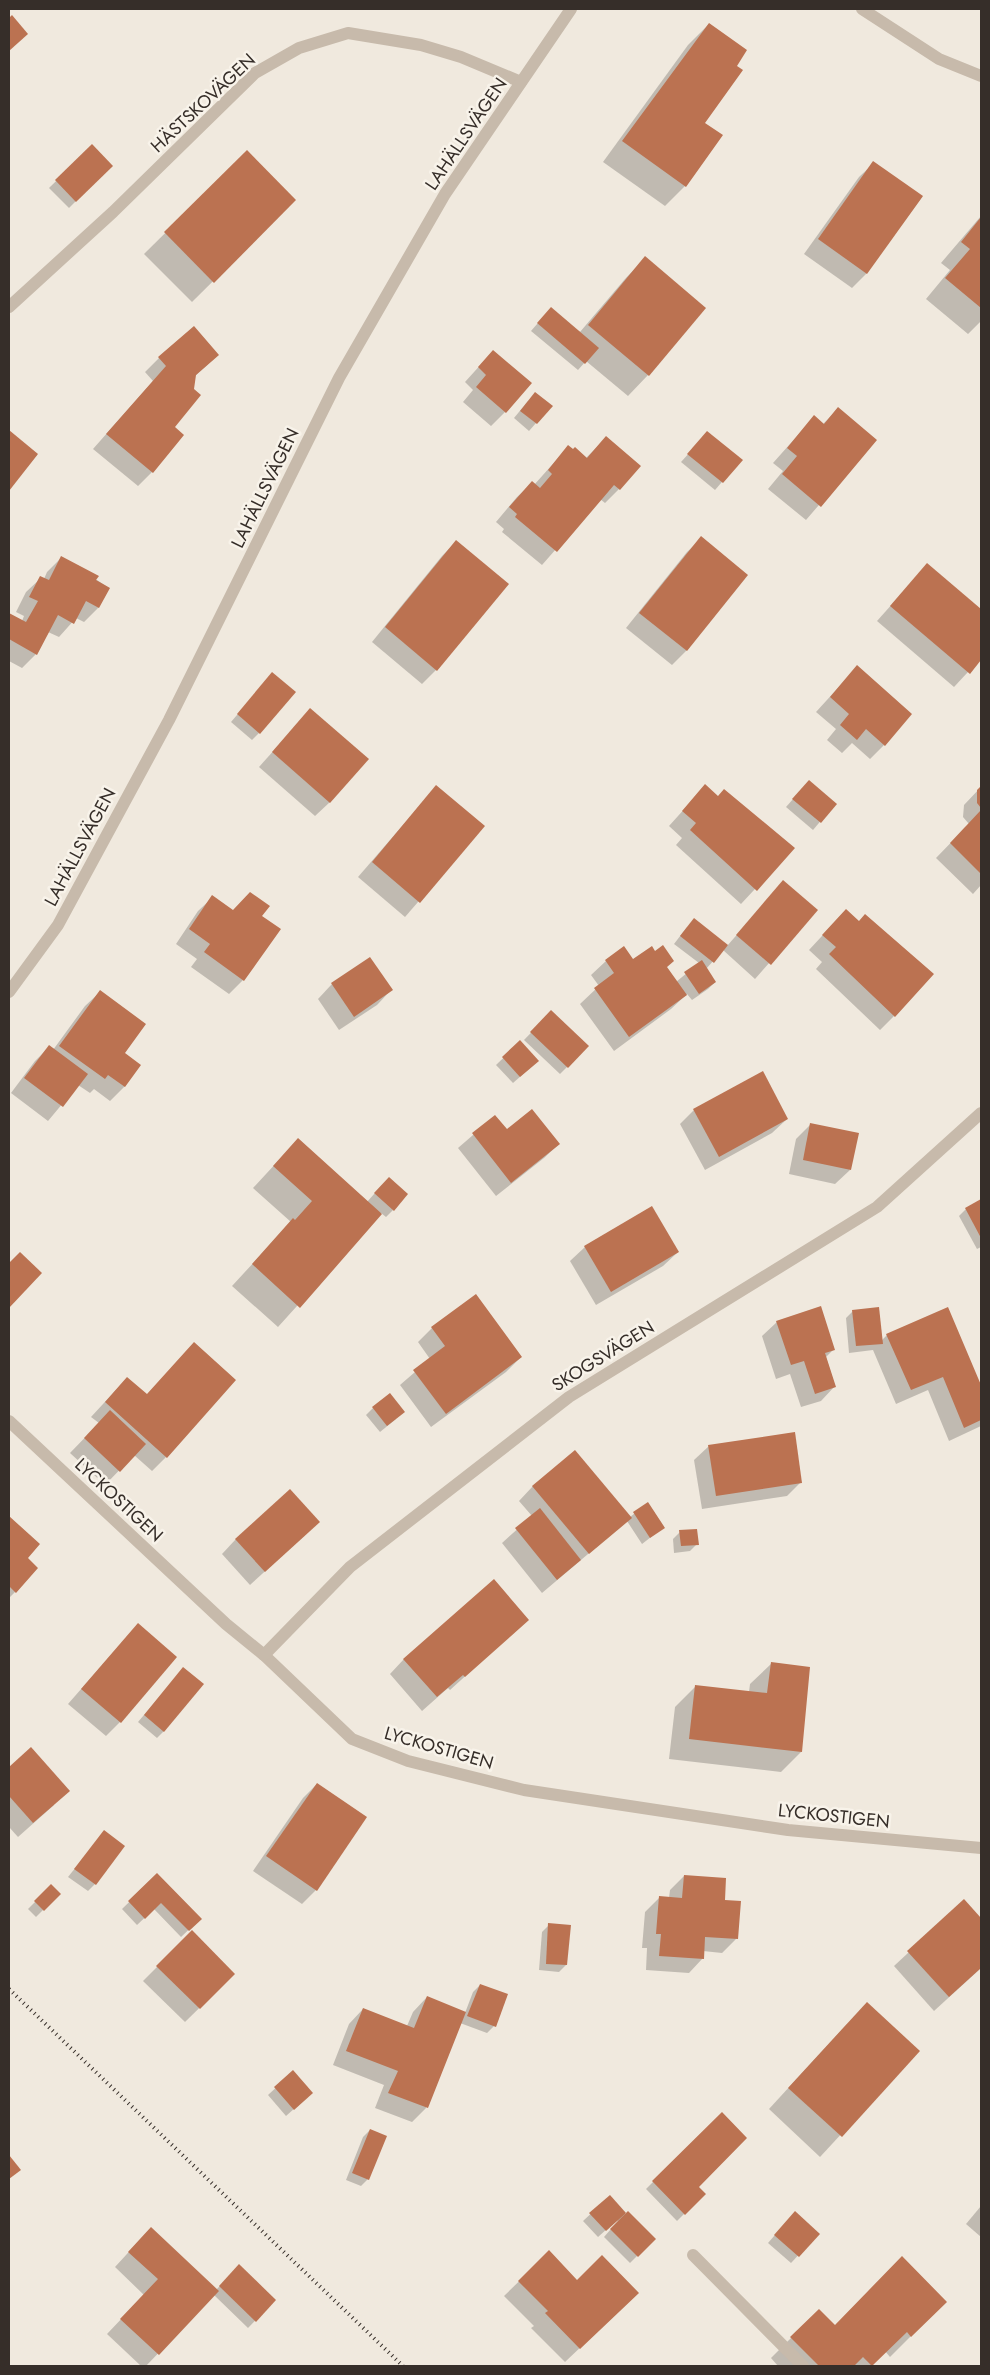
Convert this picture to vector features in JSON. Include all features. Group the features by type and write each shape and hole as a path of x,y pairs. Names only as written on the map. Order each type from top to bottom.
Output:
{"street":[{"name":"LAHÄLLSVÄGEN","path":"9,992 58,925 169,720 339,378 445,194 571,9"},
{"path":"862,9 939,59 981,76"},
{"name":"HÄSTSKOVÄGEN","path":"9,307 113,212 255,73 299,48 348,33 421,45 461,57 521,82"},
{"name":"SKOGSVÄGEN","path":"264,1655 350,1567 569,1397 877,1207 981,1113"},
{"name":"LYCKOSTIGEN","path":"9,1421 226,1624 264,1655 352,1739 408,1761 524,1790 788,1830 981,1848"},
{"path":"693,2255 803,2366"}],"building":[{"path":"12,15 28,34 9,51 9,18"},
{"path":"709,23 747,50 737,66 743,70 705,123 723,135 686,187 622,141"},
{"path":"92,144 113,166 76,202 55,180"},
{"path":"247,150 296,200 214,283 164,232"},
{"path":"873,161 923,196 867,274 818,239"},
{"path":"981,217 981,308 945,278 970,249 961,242"},
{"path":"645,256 706,308 649,376 588,325"},
{"path":"551,307 599,348 585,364 537,323"},
{"path":"194,326 219,355 196,375 194,389 201,395 175,427 184,435 153,473 106,434 166,366 158,357"},
{"path":"493,350 532,383 506,413 476,387 486,375 478,367"},
{"path":"535,392 553,406 537,424 520,411"},
{"path":"838,407 877,440 821,507 782,474 797,456 787,448 814,415 824,424"},
{"path":"9,430 38,454 9,491"},
{"path":"707,431 743,460 723,483 687,454"},
{"path":"606,436 641,466 620,490 614,485 557,552 515,517 517,514 509,507 532,481 540,488 552,474 548,470 568,445 573,449 575,447 587,458"},
{"path":"701,536 748,575 687,651 639,613"},
{"path":"456,540 509,584 437,671 385,627"},
{"path":"61,556 99,576 96,580 110,588 99,608 86,601 74,624 58,615 37,655 9,639 9,613 26,622 38,601 29,597 40,576 49,580"},
{"path":"927,563 981,609 981,660 970,674 890,606"},
{"path":"857,665 912,714 885,746 866,729 857,740 840,725 849,714 830,697"},
{"path":"272,672 296,692 260,734 237,714"},
{"path":"310,708 369,759 330,803 272,752"},
{"path":"809,780 837,804 821,823 792,799"},
{"path":"705,784 718,796 724,789 795,848 757,891 690,830 696,823 682,811"},
{"path":"436,785 485,826 420,903 372,862"},
{"path":"981,786 981,808 977,803 977,790"},
{"path":"981,810 981,874 950,843"},
{"path":"783,880 818,910 771,965 736,935"},
{"path":"250,892 270,906 262,916 281,929 244,981 204,952 210,944 189,929 212,895 233,910"},
{"path":"846,909 859,921 865,914 934,974 895,1017 829,954 836,947 822,935"},
{"path":"694,918 728,945 714,963 680,936"},
{"path":"663,945 674,961 667,967 687,995 629,1037 594,988 614,973 605,960 624,946 633,959 652,946 655,951"},
{"path":"370,957 393,990 354,1017 331,983"},
{"path":"702,960 716,982 699,994 684,972"},
{"path":"100,990 146,1024 125,1053 141,1065 125,1087 108,1075 105,1079 59,1046"},
{"path":"551,1010 589,1046 568,1068 530,1032"},
{"path":"520,1040 539,1061 520,1077 502,1057"},
{"path":"49,1045 88,1074 63,1107 24,1078"},
{"path":"763,1071 788,1119 719,1157 693,1109"},
{"path":"532,1109 560,1144 511,1183 472,1133 495,1115 507,1129"},
{"path":"810,1123 859,1133 851,1170 803,1160"},
{"path":"298,1138 382,1214 300,1308 252,1264 293,1218 295,1220 312,1201 273,1166"},
{"path":"389,1177 408,1194 394,1211 374,1193"},
{"path":"981,1199 981,1238 965,1208"},
{"path":"652,1206 679,1252 611,1292 584,1246"},
{"path":"20,1252 42,1273 9,1308 9,1263"},
{"path":"476,1294 522,1357 446,1414 413,1370 445,1346 431,1327"},
{"path":"821,1306 835,1350 825,1353 836,1387 815,1394 804,1361 791,1365 776,1321"},
{"path":"879,1307 883,1344 856,1346 852,1310"},
{"path":"948,1307 981,1385 981,1420 964,1428 943,1377 911,1390 886,1334"},
{"path":"194,1342 236,1380 167,1458 105,1402 127,1377 147,1394"},
{"path":"390,1393 405,1412 387,1426 372,1407"},
{"path":"110,1410 146,1444 120,1472 84,1438"},
{"path":"795,1432 802,1483 716,1496 708,1445"},
{"path":"575,1450 632,1518 589,1554 532,1486"},
{"path":"290,1489 320,1522 265,1572 235,1539"},
{"path":"648,1502 665,1528 650,1538 633,1512"},
{"path":"540,1508 581,1560 557,1580 515,1528"},
{"path":"9,1516 40,1544 28,1558 38,1568 16,1593 9,1586"},
{"path":"697,1529 699,1545 681,1546 679,1530"},
{"path":"494,1579 529,1620 465,1677 463,1675 437,1697 403,1659"},
{"path":"138,1623 177,1657 121,1723 81,1689"},
{"path":"771,1662 810,1667 802,1752 689,1739 695,1685 767,1693"},
{"path":"183,1667 204,1684 164,1732 144,1715"},
{"path":"31,1747 70,1791 33,1823 9,1796 9,1767"},
{"path":"317,1783 367,1817 317,1891 266,1856"},
{"path":"104,1830 125,1846 96,1885 74,1869"},
{"path":"157,1873 202,1919 189,1931 161,1903 145,1919 128,1901"},
{"path":"684,1875 726,1878 725,1900 741,1901 738,1939 705,1937 704,1959 659,1956 661,1934 656,1934 659,1896 682,1898"},
{"path":"51,1884 61,1894 44,1911 34,1901"},
{"path":"964,1899 981,1918 981,1968 949,1997 907,1951"},
{"path":"548,1923 571,1925 567,1965 546,1964"},
{"path":"192,1930 235,1974 200,2009 156,1966"},
{"path":"480,1984 508,1994 496,2027 467,2016"},
{"path":"427,1996 466,2012 428,2108 388,2093 398,2071 346,2051 363,2008 414,2028"},
{"path":"867,2002 920,2051 842,2137 788,2088"},
{"path":"293,2070 313,2093 294,2110 274,2087"},
{"path":"722,2112 747,2138 699,2187 706,2194 685,2215 652,2181"},
{"path":"370,2129 387,2136 369,2180 352,2173"},
{"path":"9,2155 21,2170 9,2179"},
{"path":"610,2195 626,2213 606,2231 589,2213"},
{"path":"628,2211 656,2239 638,2257 610,2229"},
{"path":"795,2211 820,2234 799,2257 774,2235"},
{"path":"151,2227 219,2291 159,2355 120,2319 158,2279 128,2252"},
{"path":"549,2250 577,2280 602,2255 639,2293 580,2349 545,2313 548,2311 518,2281"},
{"path":"902,2256 947,2302 911,2337 907,2332 872,2366 863,2357 854,2366 819,2366 790,2337 819,2309 835,2325"},
{"path":"239,2264 276,2300 256,2322 219,2286"}],"railway":[{"path":"9,1989 403,2366"}]}
